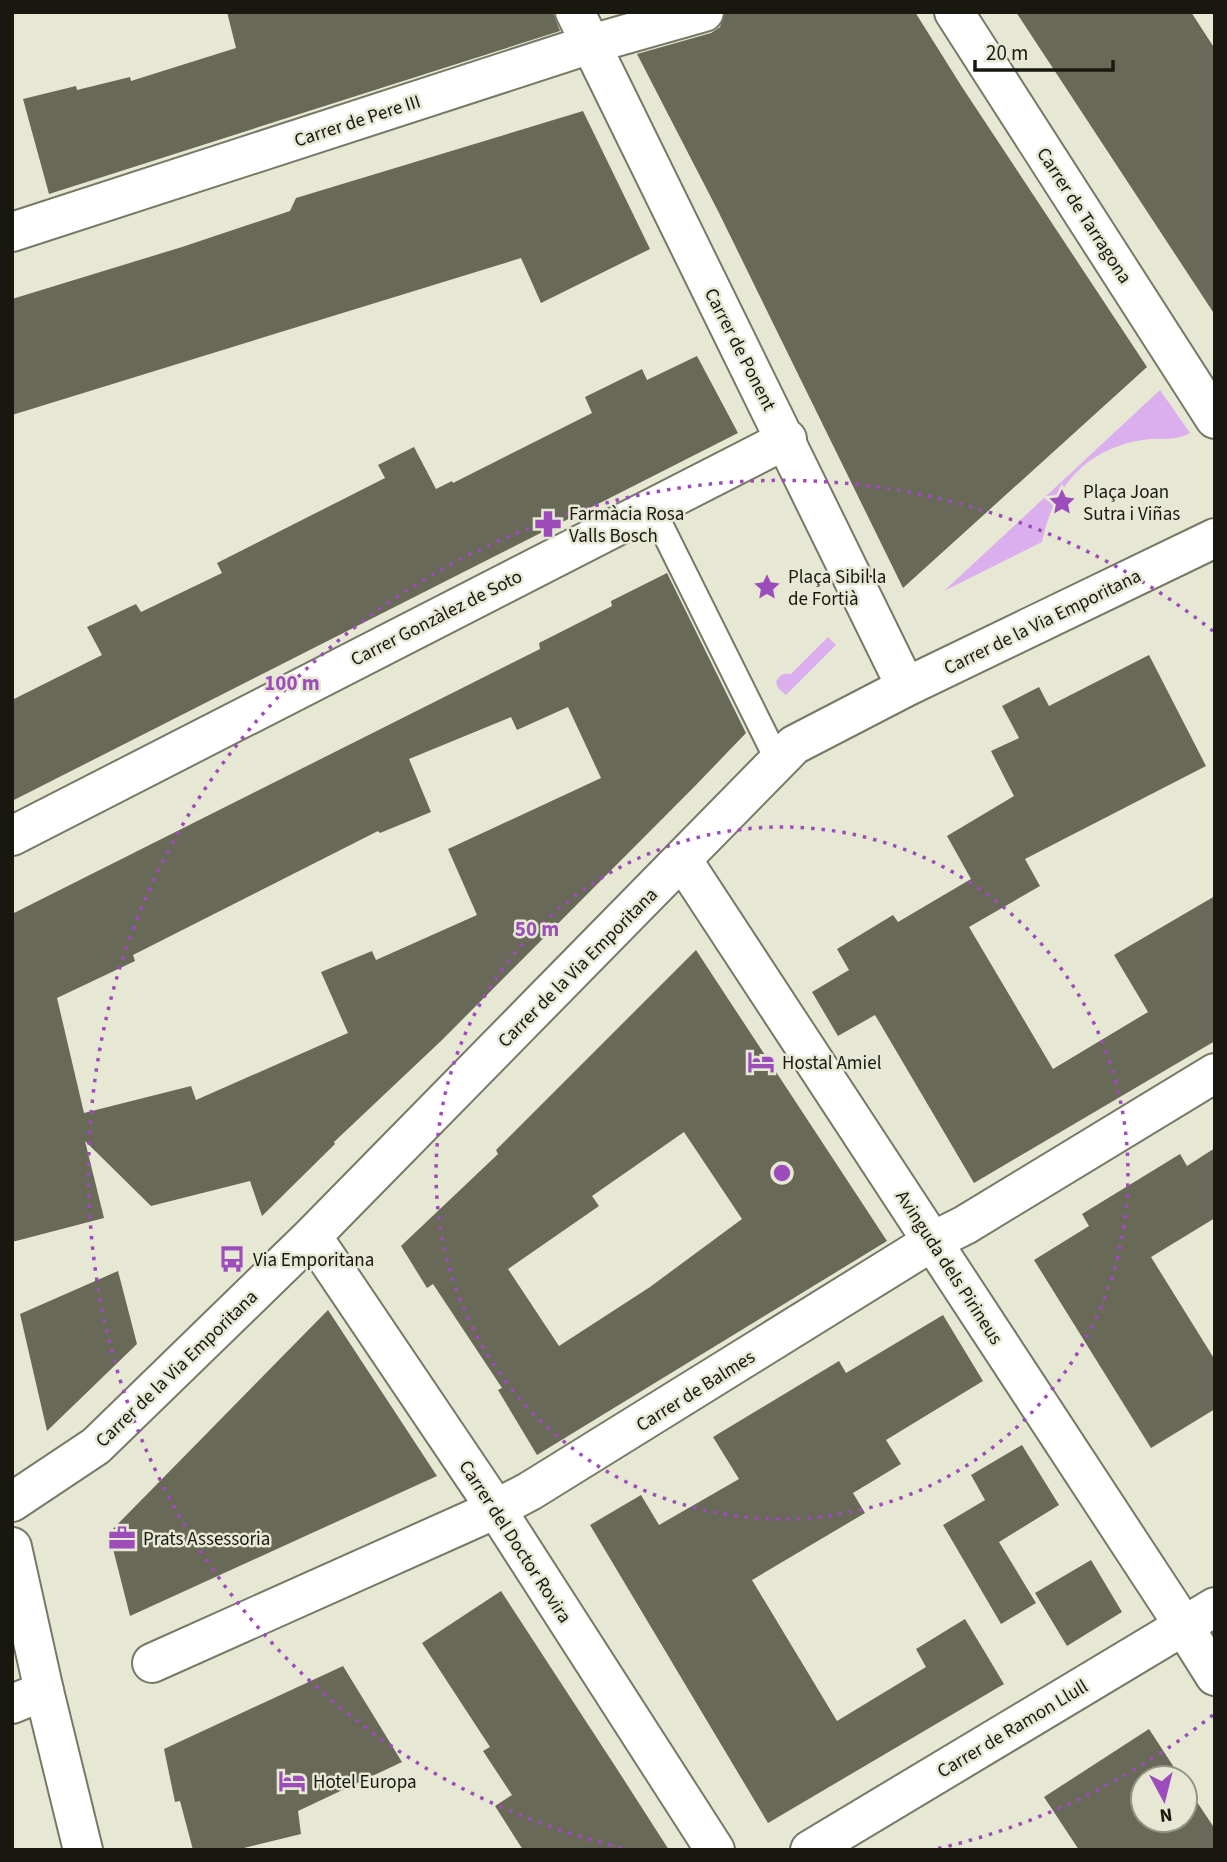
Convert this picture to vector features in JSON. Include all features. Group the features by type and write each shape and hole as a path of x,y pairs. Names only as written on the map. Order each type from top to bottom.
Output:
{"street":[{"name":"Carrer de Pere III","path":"12,232 583,28 704,12"},
{"name":"Carrer de Tarragona","path":"954,12 1215,419"},
{"name":"Carrer de Ponent","path":"583,28 761,393 787,439 906,687"},
{"name":"Carrer Gonzàlez de Soto","path":"12,836 787,439"},
{"name":"Carrer de la Via Emporitana","path":"12,1502 96,1446 312,1236 794,746 906,687 1215,538"},
{"name":"Avinguda dels Pirineus","path":"683,861 933,1241 1199,1616 1215,1676"},
{"name":"Carrer de Balmes","path":"152,1663 496,1509 566,1469 933,1241 1215,1073"},
{"name":"Carrer del Doctor Rovira","path":"312,1236 496,1509 715,1850"},
{"path":"12,1548 28,1698 83,1850"},
{"name":"Carrer de Ramon Llull","path":"810,1850 1199,1616"}],"lane":[{"path":"652,508 778,761"}],"shaded area":[{"path":"1160,390 1190,433 1178,437 1142,440 1104,452 1075,474 1064,488 1054,504 1042,542 944,591"},
{"path":"828,637 836,645 786,695 778,688 776,682 779,677 791,674"}],"building":[{"path":"227,12 553,12 560,31 49,194 23,99 130,77 131,81 236,48"},
{"path":"725,12 915,12 1147,367 903,588 719,213 637,54 711,33 720,27"},
{"path":"1016,12 1191,12 1215,49 1215,315"},
{"path":"583,111 650,249 541,303 521,258 12,415 12,299 290,211 296,198"},
{"path":"697,356 738,433 12,801 12,700 102,655 87,627 136,604 141,612 222,573 217,563 385,478 378,465 414,447 436,489 592,413 585,397 642,369 647,380"},
{"path":"667,573 746,733 442,1040 334,1142 335,1144 262,1216 250,1181 151,1206 85,1141 104,1218 12,1242 12,914 540,649 539,643 612,606 611,601","holes":["568,707 601,778 448,849 477,915 376,960 372,951 321,972 348,1033 196,1100 191,1086 84,1113 57,998 135,961 133,955 378,831 380,833 431,812 409,759 511,717 517,730"]},
{"path":"1149,655 1206,766 1025,859 1040,886 969,927 1053,1069 1148,1012 1114,955 1215,896 1215,1041 974,1183 875,1015 838,1036 812,992 849,970 837,949 893,915 898,922 971,879 947,836 1014,796 991,751 1019,738 1002,706 1039,687 1049,706"},
{"path":"696,950 887,1241 537,1455 498,1390 502,1388 433,1284 427,1288 401,1246 498,1154 496,1150","holes":["684,1132 742,1219 650,1287 559,1346 508,1269 599,1206 592,1196"]},
{"path":"1215,1148 1215,1218 1151,1257 1215,1360 1215,1409 1151,1448 1034,1260 1089,1226 1082,1214 1180,1154 1187,1166"},
{"path":"118,1271 137,1344 47,1431 20,1314"},
{"path":"328,1310 437,1476 130,1616 109,1533"},
{"path":"943,1315 983,1381 886,1440 901,1464 853,1493 865,1513 752,1580 837,1721 926,1667 916,1649 965,1619 1004,1684 768,1823 590,1525 641,1495 659,1525 739,1479 713,1437 839,1361 846,1373"},
{"path":"1022,1445 1059,1505 999,1542 1036,1603 1001,1624 943,1525 985,1500 971,1475"},
{"path":"1091,1560 1122,1612 1067,1646 1035,1593"},
{"path":"501,1591 669,1850 523,1850 495,1806 512,1795 483,1751 490,1747 422,1643"},
{"path":"343,1666 402,1762 298,1811 301,1834 236,1850 193,1850 180,1801 175,1802 164,1749"},
{"path":"1149,1729 1172,1764 1129,1764 1129,1834 1199,1834 1199,1805 1215,1829 1215,1850 1079,1850 1044,1797"}],"place":[{"name":"Plaça Joan Sutra i Viñas","path":"1062,502"},
{"name":"Farmàcia Rosa Valls Bosch","path":"548,524"},
{"name":"Plaça Sibil·la de Fortià","path":"767,587"},
{"name":"Hostal Amiel","path":"761,1062"},
{"name":"Via Emporitana","path":"232,1259"},
{"name":"Prats Assessoria","path":"122,1538"},
{"name":"Hotel Europa","path":"292,1781"}]}
